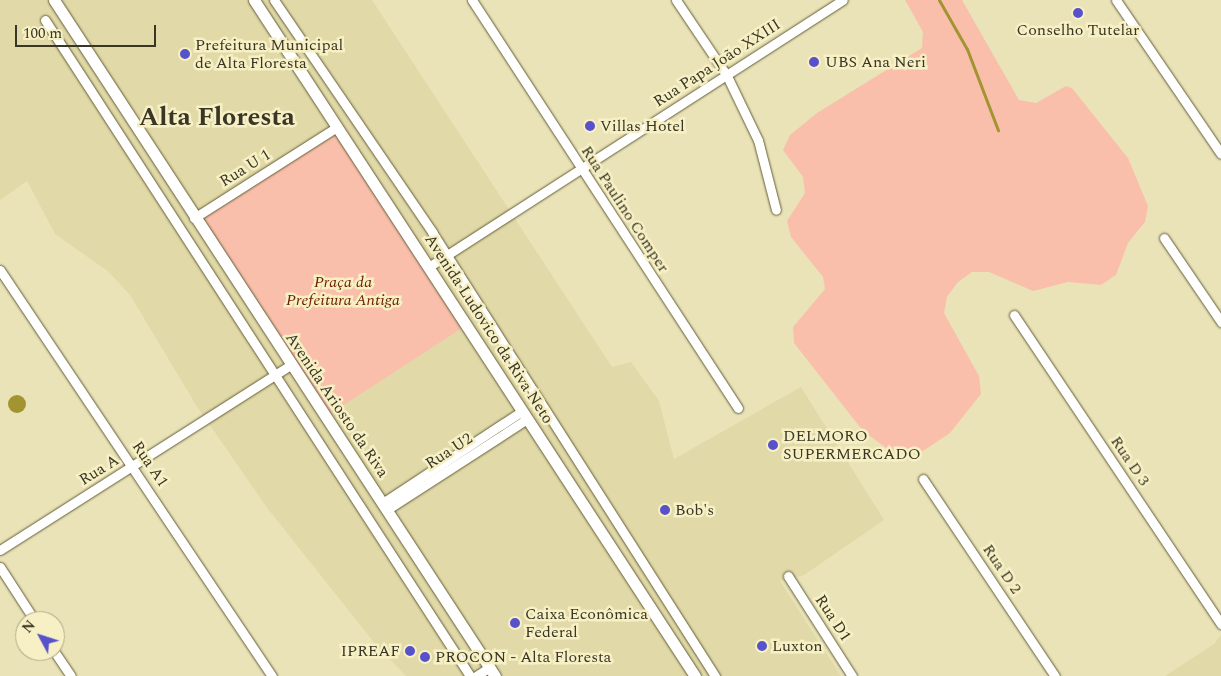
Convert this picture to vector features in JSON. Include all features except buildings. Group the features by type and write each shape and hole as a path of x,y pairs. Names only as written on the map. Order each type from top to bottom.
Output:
{"street":[{"name":"Avenida Ariosto da Riva","path":"54,0 289,366 386,505 492,672"},
{"name":"Avenida Ludovico da Riva Neto","path":"254,0 430,266 524,415 695,676"},
{"path":"274,0 446,255 715,676"},
{"name":"Rua Paulino Comper","path":"472,0 738,408"},
{"path":"676,0 727,76 758,140 776,210"},
{"name":"Rua Papa João XXIII","path":"430,266 580,167 727,76 843,0"},
{"path":"1116,0 1221,154"},
{"path":"44,20 470,676"},
{"name":"Rua U 1","path":"194,218 337,127"},
{"path":"1164,238 1221,322"},
{"name":"Rua A1","path":"0,270 272,676"},
{"name":"Rua D 3","path":"1014,314 1221,624"},
{"name":"Rua A","path":"0,550 289,366"},
{"name":"Rua U2","path":"386,505 524,415"},
{"name":"Rua D 2","path":"923,478 1055,676"},
{"path":"0,567 29,611"},
{"name":"Rua D1","path":"788,576 852,676"},
{"path":"61,661 71,676"},
{"path":"476,676 492,672"}],"shaded area":[{"path":"0,0 372,0 612,367 631,362 659,401 674,459 801,387 884,520 804,575 780,581 841,676 406,676 376,645 268,509 196,405 130,295 109,272 55,234 27,181 0,200"},
{"path":"13,395 21,395 26,400 24,411 13,413 8,408 8,400"},
{"path":"1221,635 1221,676 1165,676 1214,644"}],"green space":[{"path":"905,0 962,0 1019,100 1036,103 1066,86 1072,88 1128,158 1148,206 1145,222 1128,243 1116,275 1101,285 1068,282 1033,291 989,272 972,272 958,282 947,297 944,313 979,376 981,394 950,433 923,451 906,453 889,450 863,431 794,343 793,327 825,289 823,277 791,237 787,221 805,193 803,177 783,150 790,135 817,113 922,48 923,32"},
{"name":"Praça da Prefeitura Antiga","path":"336,132 463,327 327,416 200,220"}],"waterway":[{"path":"939,0 967,49 998,130"}],"place":[{"name":"Conselho Tutelar","path":"1078,13"},
{"name":"Prefeitura Municipal de Alta Floresta","path":"185,54"},
{"name":"UBS Ana Neri","path":"814,62"},
{"name":"Villas Hotel","path":"590,126"},
{"name":"DELMORO SUPERMERCADO","path":"773,445"},
{"name":"Bob's","path":"665,510"},
{"name":"Caixa Econômica Federal","path":"515,623"},
{"name":"Luxton","path":"762,646"},
{"name":"IPREAF","path":"410,651"},
{"name":"PROCON - Alta Floresta","path":"425,657"}],"district":[{"name":"Alta Floresta","path":"217,118"}]}
